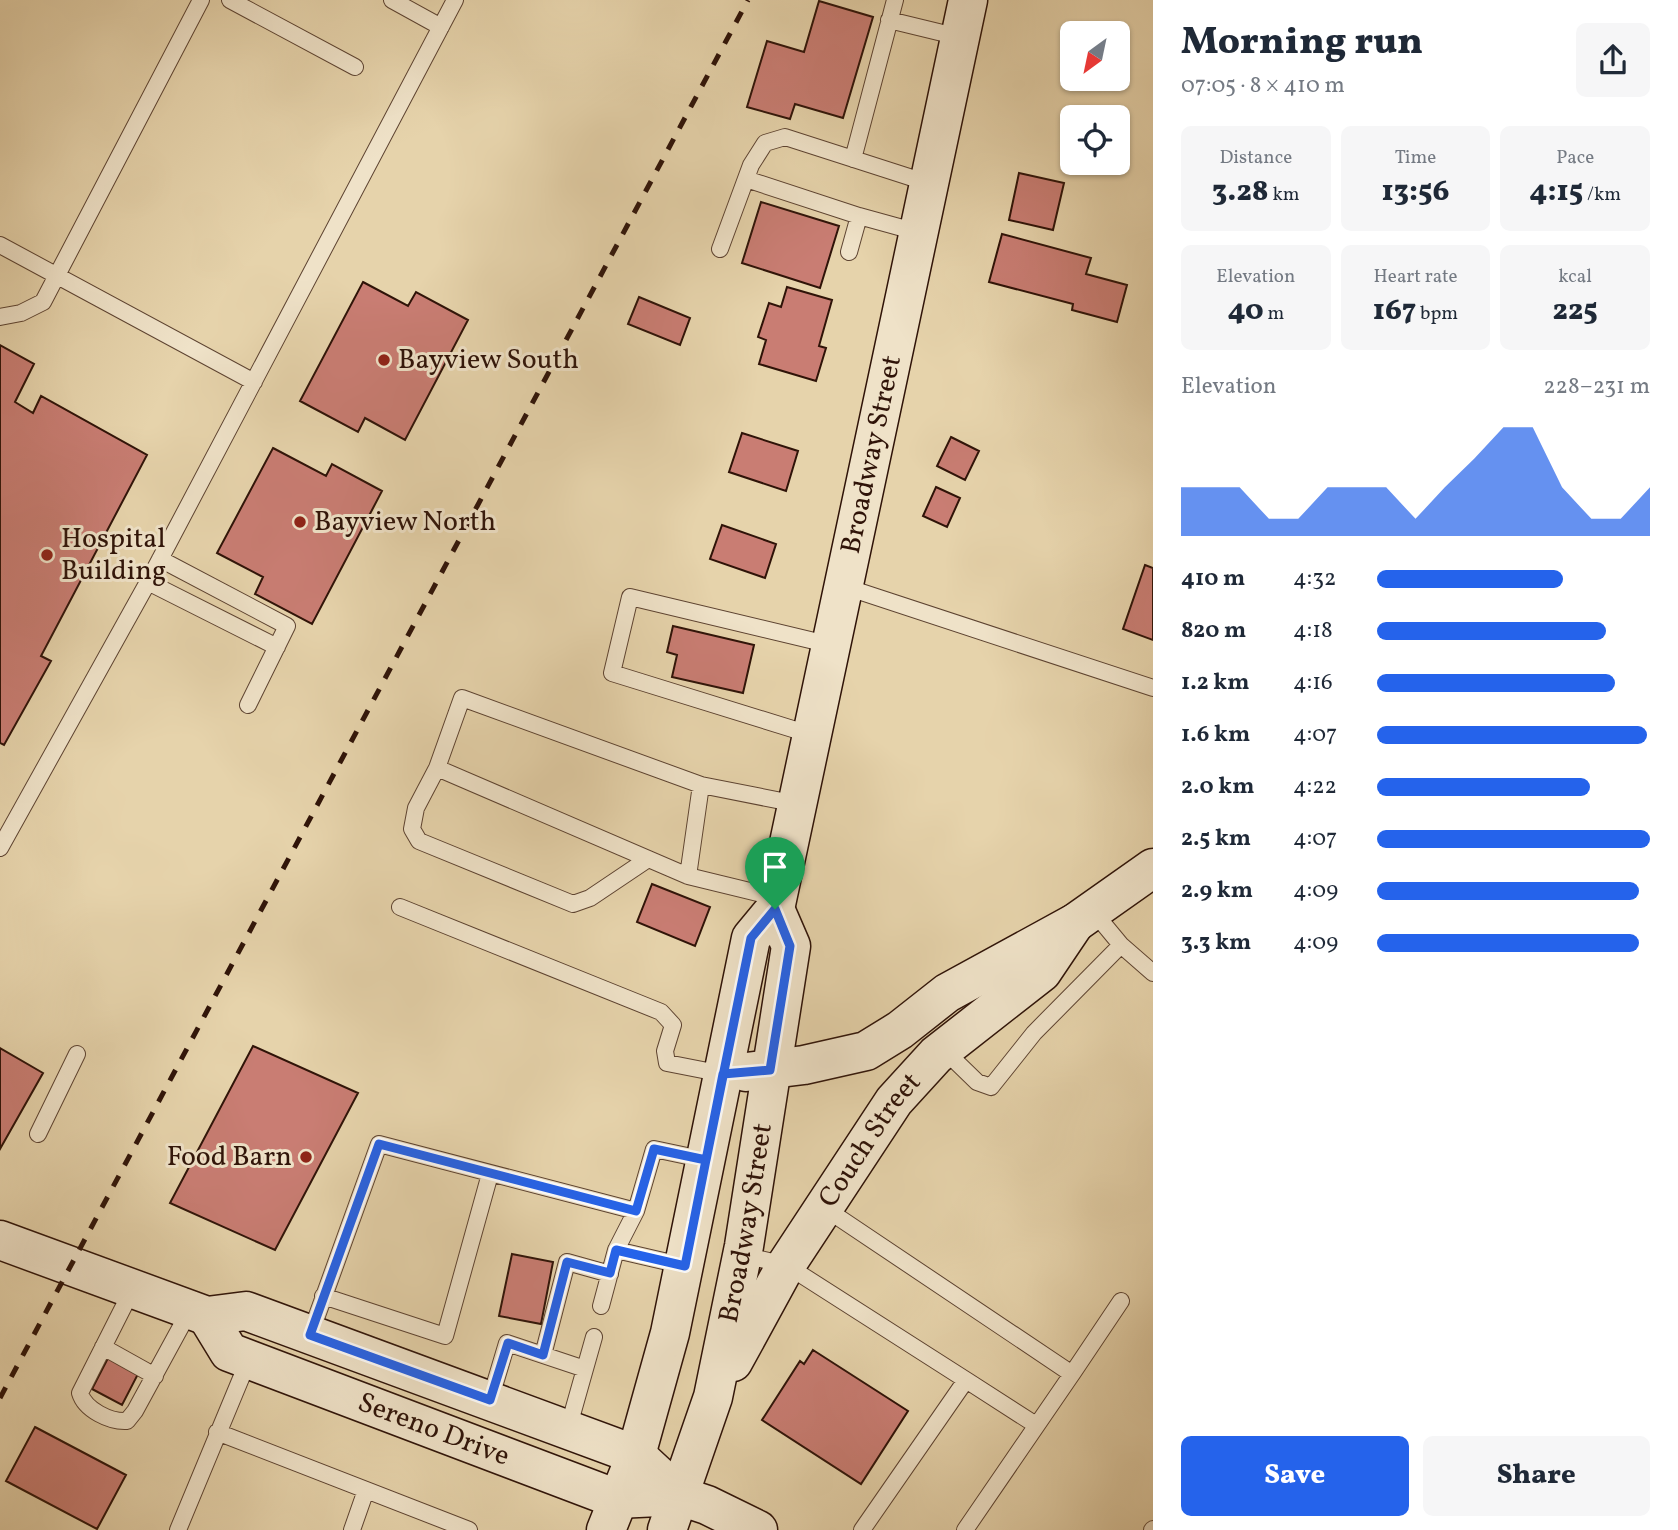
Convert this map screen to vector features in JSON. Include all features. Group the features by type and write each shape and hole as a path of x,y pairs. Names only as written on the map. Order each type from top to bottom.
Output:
{"street":[{"name":"Broadway Street","path":"612,1515 636,1455 685,1266 751,938 776,903 968,0"},
{"name":"Couch Street","path":"723,1074 770,1070 866,1051 900,1030 947,993 1084,916 1153,868"},
{"name":"Broadway Street","path":"673,1513 713,1397 743,1255 790,946 776,903"},
{"name":"Couch Street","path":"713,1397 786,1265 894,1101 943,1049 1042,972 1084,916"},
{"name":"Sereno Drive","path":"0,1240 198,1313 246,1311 636,1455 673,1513"},
{"name":"Sereno Drive","path":"198,1313 229,1352 612,1515 673,1513 707,1505 758,1530"}],"lane":[{"path":"0,317 21,313 43,302 201,0"},
{"path":"230,0 355,67"},
{"path":"392,0 441,27"},
{"path":"0,848 148,582 455,0"},
{"path":"853,159 895,0"},
{"path":"889,20 959,37"},
{"path":"720,249 746,179 765,144 785,137 928,183"},
{"path":"746,179 917,232"},
{"path":"849,252 859,216"},
{"path":"0,245 254,382"},
{"path":"160,559 287,626 248,705"},
{"path":"148,582 277,647"},
{"path":"843,586 1153,688"},
{"path":"812,735 612,673 630,597 831,645"},
{"path":"648,859 590,898 573,904 419,841 412,828 416,808 437,768 462,698 701,785 797,804"},
{"path":"437,768 688,876 776,903"},
{"path":"688,876 701,785"},
{"path":"400,907 661,1012 673,1025 665,1051 667,1063 723,1074"},
{"path":"1084,916 1153,973"},
{"path":"943,1049 977,1082 991,1087 1034,1033 1121,945"},
{"path":"38,1134 77,1054"},
{"path":"310,1335 379,1144 636,1211"},
{"path":"601,1306 616,1250 636,1211 654,1149 706,1160"},
{"path":"323,1296 445,1336 490,1174"},
{"path":"823,1207 1072,1374"},
{"path":"616,1250 685,1266"},
{"path":"743,1255 786,1265 1036,1425"},
{"path":"543,1355 567,1262 610,1273"},
{"path":"132,1290 80,1393 83,1401 117,1422 127,1421 198,1313"},
{"path":"965,1530 1121,1301"},
{"path":"568,1429 594,1336"},
{"path":"490,1400 508,1343 585,1368"},
{"path":"103,1347 155,1376"},
{"path":"178,1530 249,1359"},
{"path":"862,1530 966,1380"},
{"path":"217,1432 469,1530"},
{"path":"352,1530 366,1490"}],"building":[{"path":"819,1 873,17 843,118 795,104 790,119 747,107 767,41 804,52"},
{"path":"1019,173 1064,183 1053,230 1009,220"},
{"path":"761,202 839,226 820,288 742,263"},
{"path":"1002,234 1091,258 1086,274 1127,285 1117,322 1072,310 1073,304 989,282"},
{"name":"Bayview South","path":"363,282 408,306 416,292 468,320 405,440 365,418 358,432 300,401"},
{"path":"787,287 832,300 819,346 826,348 816,381 759,364 766,340 758,337 769,303 781,307"},
{"path":"639,297 690,318 680,345 628,324"},
{"name":"Hospital Building","path":"0,345 34,364 15,402 33,413 41,396 147,455 41,656 51,661 4,745 0,743"},
{"path":"742,433 798,451 786,491 729,472"},
{"path":"951,437 979,451 965,480 937,466"},
{"name":"Bayview North","path":"273,448 326,476 332,464 382,491 312,624 255,594 263,577 217,553"},
{"path":"936,487 960,498 947,527 923,516"},
{"path":"722,525 776,544 765,578 710,559"},
{"path":"1145,565 1153,568 1153,640 1123,629"},
{"path":"673,626 754,645 743,693 672,677 677,655 667,652"},
{"path":"652,884 710,907 695,946 637,922"},
{"path":"253,1046 358,1093 275,1250 170,1203"},
{"path":"0,1048 43,1073 0,1149"},
{"path":"512,1254 553,1262 541,1324 499,1316"},
{"path":"813,1350 908,1411 861,1484 762,1420 800,1361 804,1364"},
{"path":"108,1358 138,1374 122,1405 92,1389"},
{"path":"35,1427 126,1475 97,1529 6,1481"}],"railway":[{"path":"0,1398 748,0"}],"place":[{"name":"Bayview South","path":"384,360"},
{"name":"Bayview North","path":"300,522"},
{"name":"Hospital Building","path":"47,555"},
{"name":"Food Barn","path":"306,1157"}],"route":[{"path":"775,909 751,938 723,1074 706,1160 654,1149 636,1211 379,1144 310,1335 490,1400 508,1343 543,1355 567,1262 610,1273 616,1250 685,1266 706,1160 723,1074 770,1070 790,946 775,909"}]}
